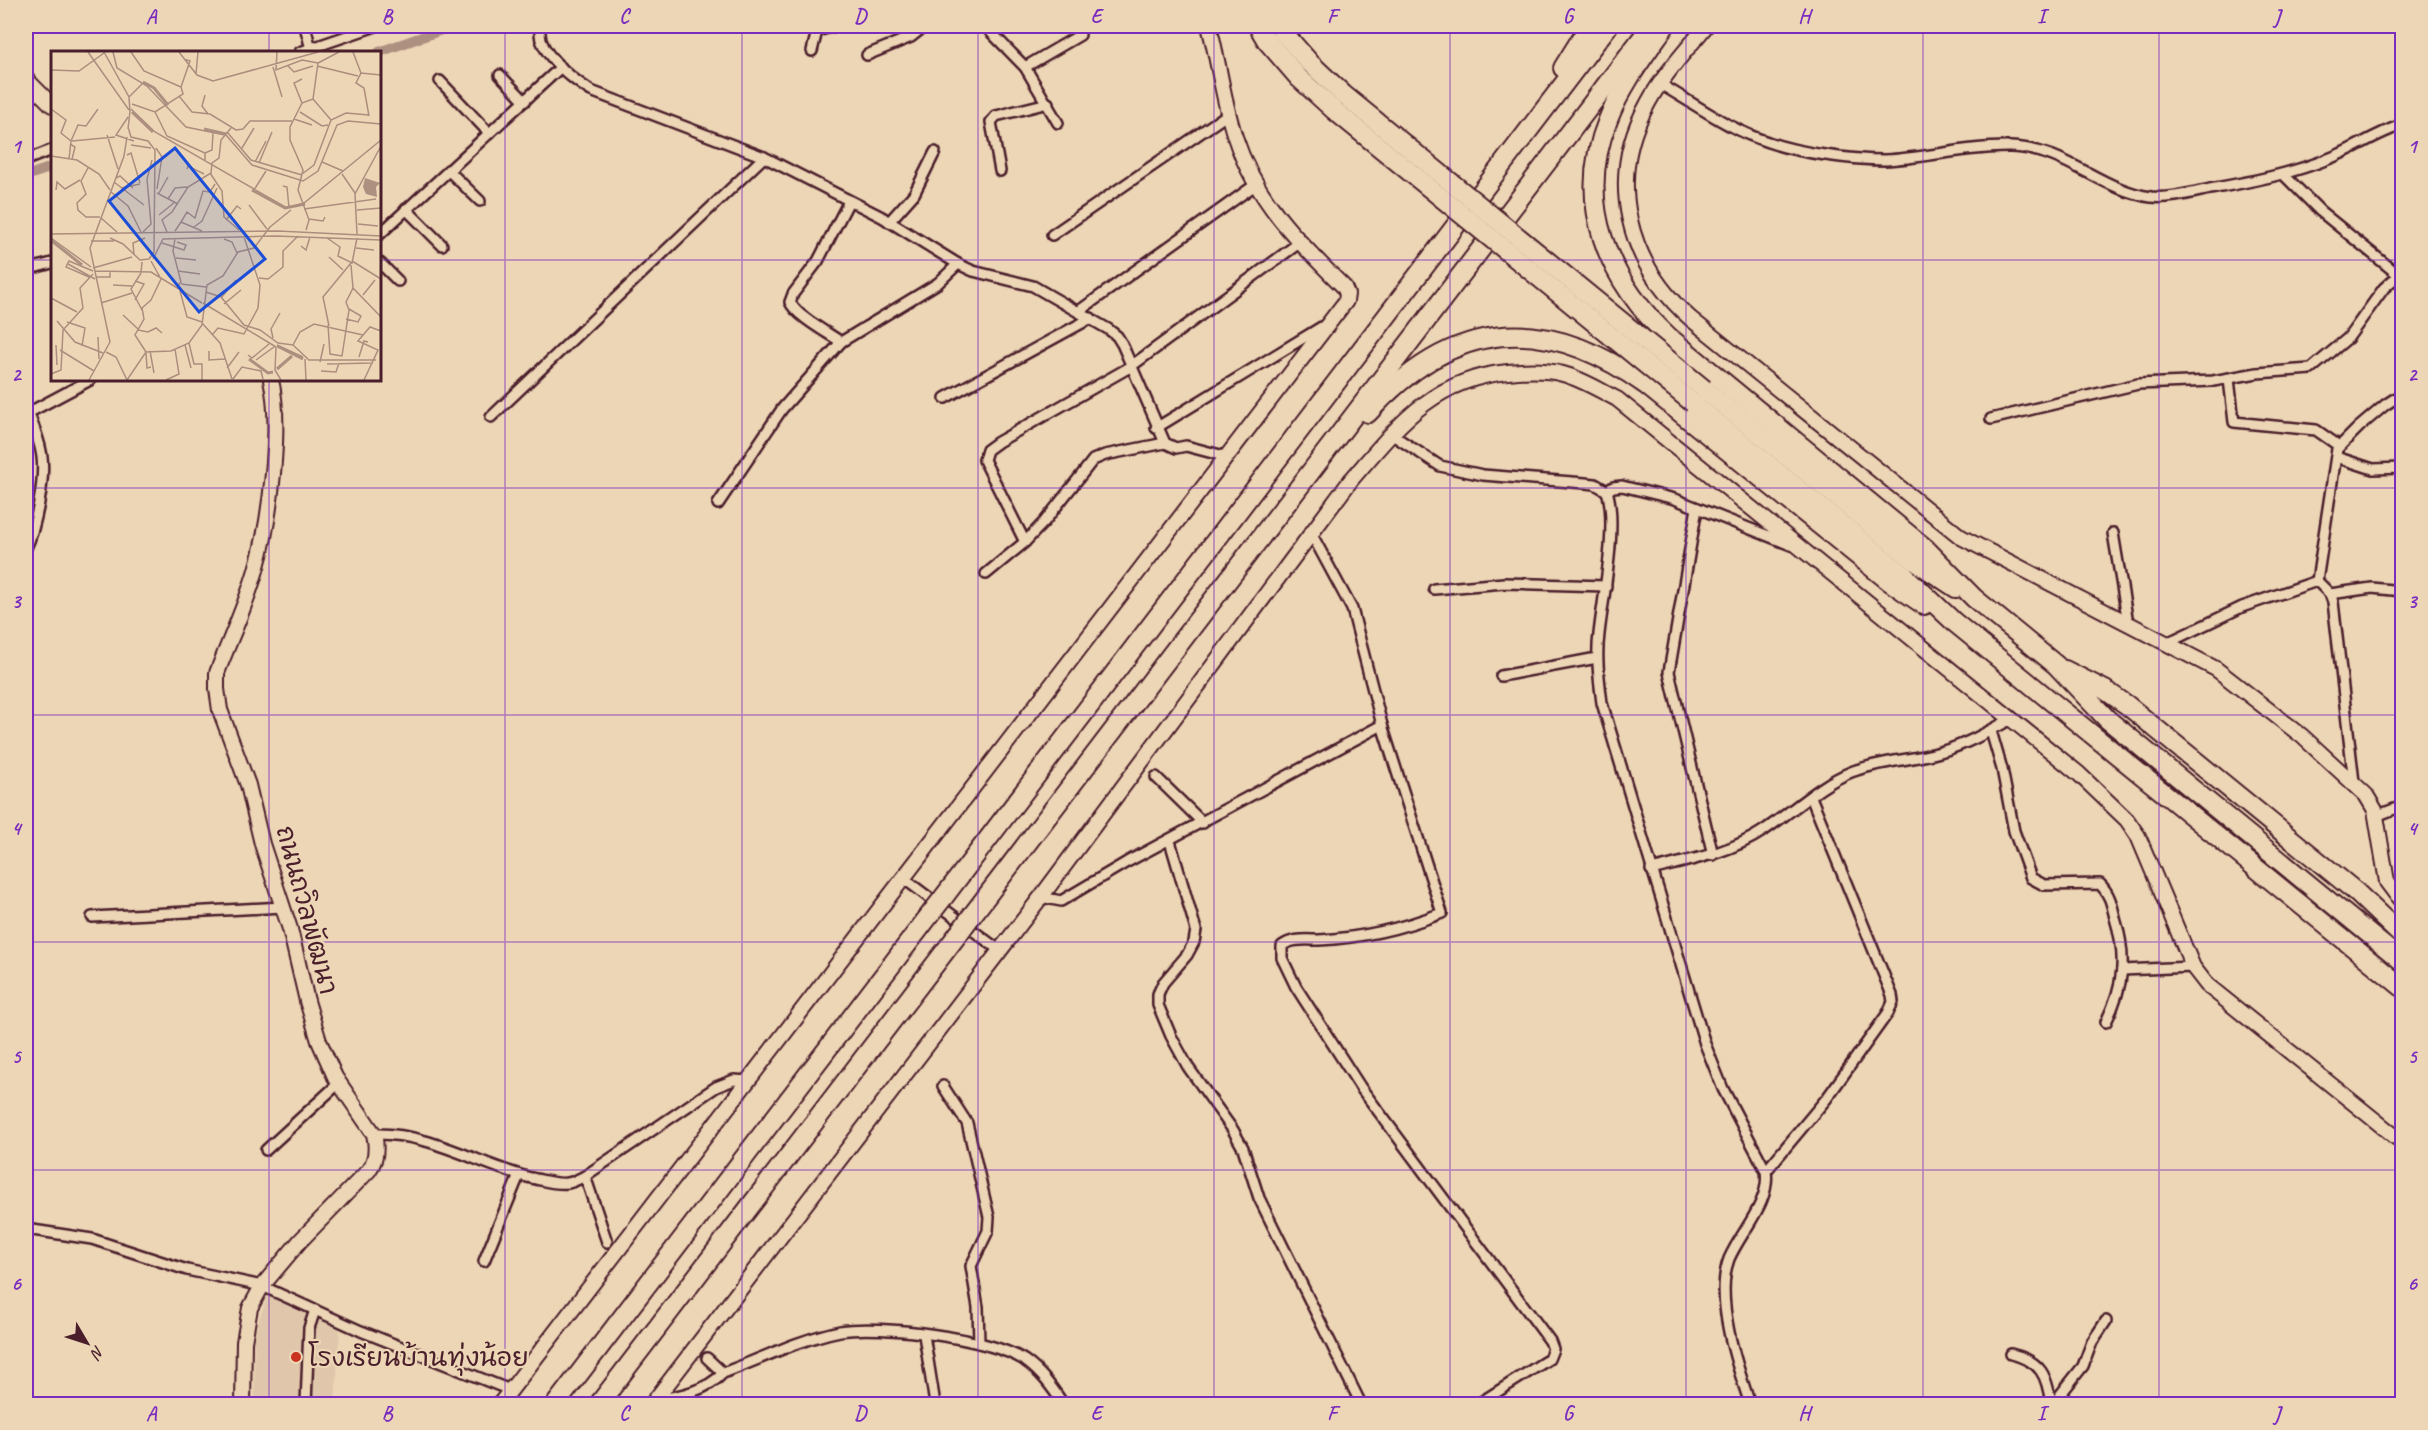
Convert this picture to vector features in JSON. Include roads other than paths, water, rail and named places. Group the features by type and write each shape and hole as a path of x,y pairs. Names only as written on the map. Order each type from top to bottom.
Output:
{"highway":[{"path":"1507,158 1589,26"},
{"path":"556,1404 1608,26"},
{"path":"599,1404 1652,26"},
{"path":"1665,26 1616,102 1607,121 1597,159 1595,192 1599,228 1604,246 1621,280 1644,312 1670,338 1925,548 1974,598 2056,665 2112,724 2403,961"},
{"path":"1271,30 1285,64 1322,99 1699,396 1915,561 1974,598"},
{"path":"1284,507 1386,394 1417,368 1433,358 1485,339 1519,336 1550,339 1590,351 1631,374 1889,581 1922,604 1954,622"},
{"path":"1699,396 1904,575 1954,622 2403,987"},
{"path":"2056,665 2105,690 2127,705 2356,892 2403,936"}],"main road":[{"path":"500,1404 1346,301 1347,294 1344,287 1299,243 1270,208 1256,185 1235,138 1209,26"},
{"path":"1706,26 1647,104 1634,135 1628,163 1626,198 1632,229 1638,249 1648,269 1665,294 1691,319 1951,530 1982,550 2216,669 2302,736 2366,795 2376,816 2387,882 2403,902"},
{"path":"26,79 51,104"},
{"path":"654,1402 1041,897 1311,533 1391,434 1420,405 1457,384 1475,377 1530,370 1560,373 1580,379 1617,399 2079,774 2127,820 2138,836 2193,967 2207,985 2403,1142"},
{"name":"ถนนถวิลพัฒนา","path":"271,381 275,417 273,466 263,538 256,570 217,673 217,689 220,710 248,785 262,844 283,907 319,1041 339,1083 374,1134"},
{"path":"243,1404 244,1342 250,1308 262,1286 300,1241 369,1170 375,1155 374,1134"}],"street":[{"path":"305,26 311,49"},
{"path":"304,51 376,26"},
{"path":"539,26 541,41 561,67 591,91 764,157 890,222 958,264 973,271 1033,286 1091,318 1117,336 1156,428 1165,443 1176,448 1186,446 1228,457"},
{"path":"812,51 817,31 821,28 835,26"},
{"path":"867,55 911,37 925,26"},
{"path":"985,26 1025,67 1058,123"},
{"path":"1025,67 1080,34"},
{"path":"381,233 561,67"},
{"path":"500,75 525,101"},
{"path":"440,81 489,133"},
{"path":"1660,84 1736,128 1768,142 1847,157 1885,160 1997,147 2029,149 2048,153 2115,185 2152,197 2189,193 2283,174 2333,157 2403,125"},
{"path":"1000,171 991,122 996,116 1048,103"},
{"path":"1052,235 1228,114"},
{"path":"26,160 51,150"},
{"path":"890,222 914,194 935,152"},
{"path":"491,417 764,157"},
{"path":"448,170 480,201"},
{"path":"1991,419 2138,384 2229,379 2275,371 2303,371 2319,365 2348,338 2385,288 2401,276 2320,211 2283,174"},
{"path":"1079,311 1256,185"},
{"path":"841,342 792,308 790,302 793,294 818,261 849,201"},
{"path":"406,209 442,245"},
{"path":"1025,542 984,460 987,450 1130,367 1299,243"},
{"path":"26,270 51,263"},
{"path":"381,264 398,281"},
{"path":"718,504 782,409 841,342 938,283 958,264"},
{"path":"945,398 1091,318"},
{"path":"1156,428 1334,319"},
{"path":"2229,379 2234,422 2316,430 2339,446"},
{"path":"26,548 38,501 42,458 38,435 27,413 88,381"},
{"path":"2319,582 2339,446 2385,405 2403,394"},
{"path":"1391,434 1440,466 1483,475 1595,484 1607,491 1610,500 1610,533 1597,658 1602,703 1705,1044 1723,1089 1766,1171 1768,1181 1762,1199 1729,1259 1724,1278 1726,1309 1737,1363 1750,1404"},
{"path":"986,574 1025,542 1045,521 1093,460 1105,455 1165,443"},
{"path":"2336,457 2373,469 2403,468"},
{"path":"1607,491 1613,487 1622,486 1675,499 1805,550"},
{"path":"1697,508 1669,670 1713,855"},
{"path":"1311,533 1352,609 1382,725 1442,913 1407,927 1382,933 1345,939 1294,941 1282,946 1282,958 1296,987 1361,1088 1550,1341 1552,1349 1549,1359 1478,1404"},
{"path":"2113,533 2128,623"},
{"path":"2319,582 2329,593 2333,602 2354,782"},
{"path":"2167,643 2242,607 2319,582"},
{"path":"1434,589 1504,583 1606,586"},
{"path":"2329,593 2372,588 2403,591"},
{"path":"1501,676 1597,658"},
{"path":"1651,870 1713,855 1762,832 1833,780 1851,772 1890,760 1939,753 2011,720"},
{"path":"1041,897 1061,901 1127,862 1170,841 1382,725"},
{"path":"1991,730 2002,769 2014,831 2031,878 2043,885 2100,884 2105,890 2122,942 2119,991 2106,1022"},
{"path":"1156,777 1203,823"},
{"path":"1766,1171 1827,1098 1888,1013 1893,1002 1892,994 1810,797"},
{"path":"2376,816 2403,807"},
{"path":"1170,841 1196,930 1194,942 1187,955 1163,983 1158,994 1158,1005 1171,1036 1188,1067 1233,1130 1243,1148 1259,1198 1361,1404"},
{"path":"903,878 999,951"},
{"path":"92,917 283,907"},
{"path":"2122,970 2193,967"},
{"path":"374,1134 410,1137 519,1175 549,1182 568,1183 585,1176 716,1088 734,1080 748,1081"},
{"path":"266,1150 339,1083"},
{"path":"943,1086 967,1123 988,1211 988,1231 971,1266 978,1307 980,1342"},
{"path":"484,1262 519,1175"},
{"path":"585,1176 607,1242"},
{"path":"26,1230 92,1239 187,1270 262,1286 361,1331 510,1390"},
{"path":"306,1404 309,1328 315,1310"},
{"path":"2052,1404 2083,1366 2092,1342 2106,1321"},
{"path":"654,1402 697,1390 713,1382 723,1373 824,1335 843,1330 865,1329 980,1342 1022,1359 1042,1375 1063,1404"},
{"path":"924,1335 935,1404"},
{"path":"2011,1354 2037,1364 2052,1404"},
{"path":"707,1358 723,1373"}],"waterway":[{"path":"381,51 453,26"},
{"path":"26,176 51,167"}],"place":[{"name":"โรงเรียนบ้านทุ่งน้อย","path":"296,1357"}]}
